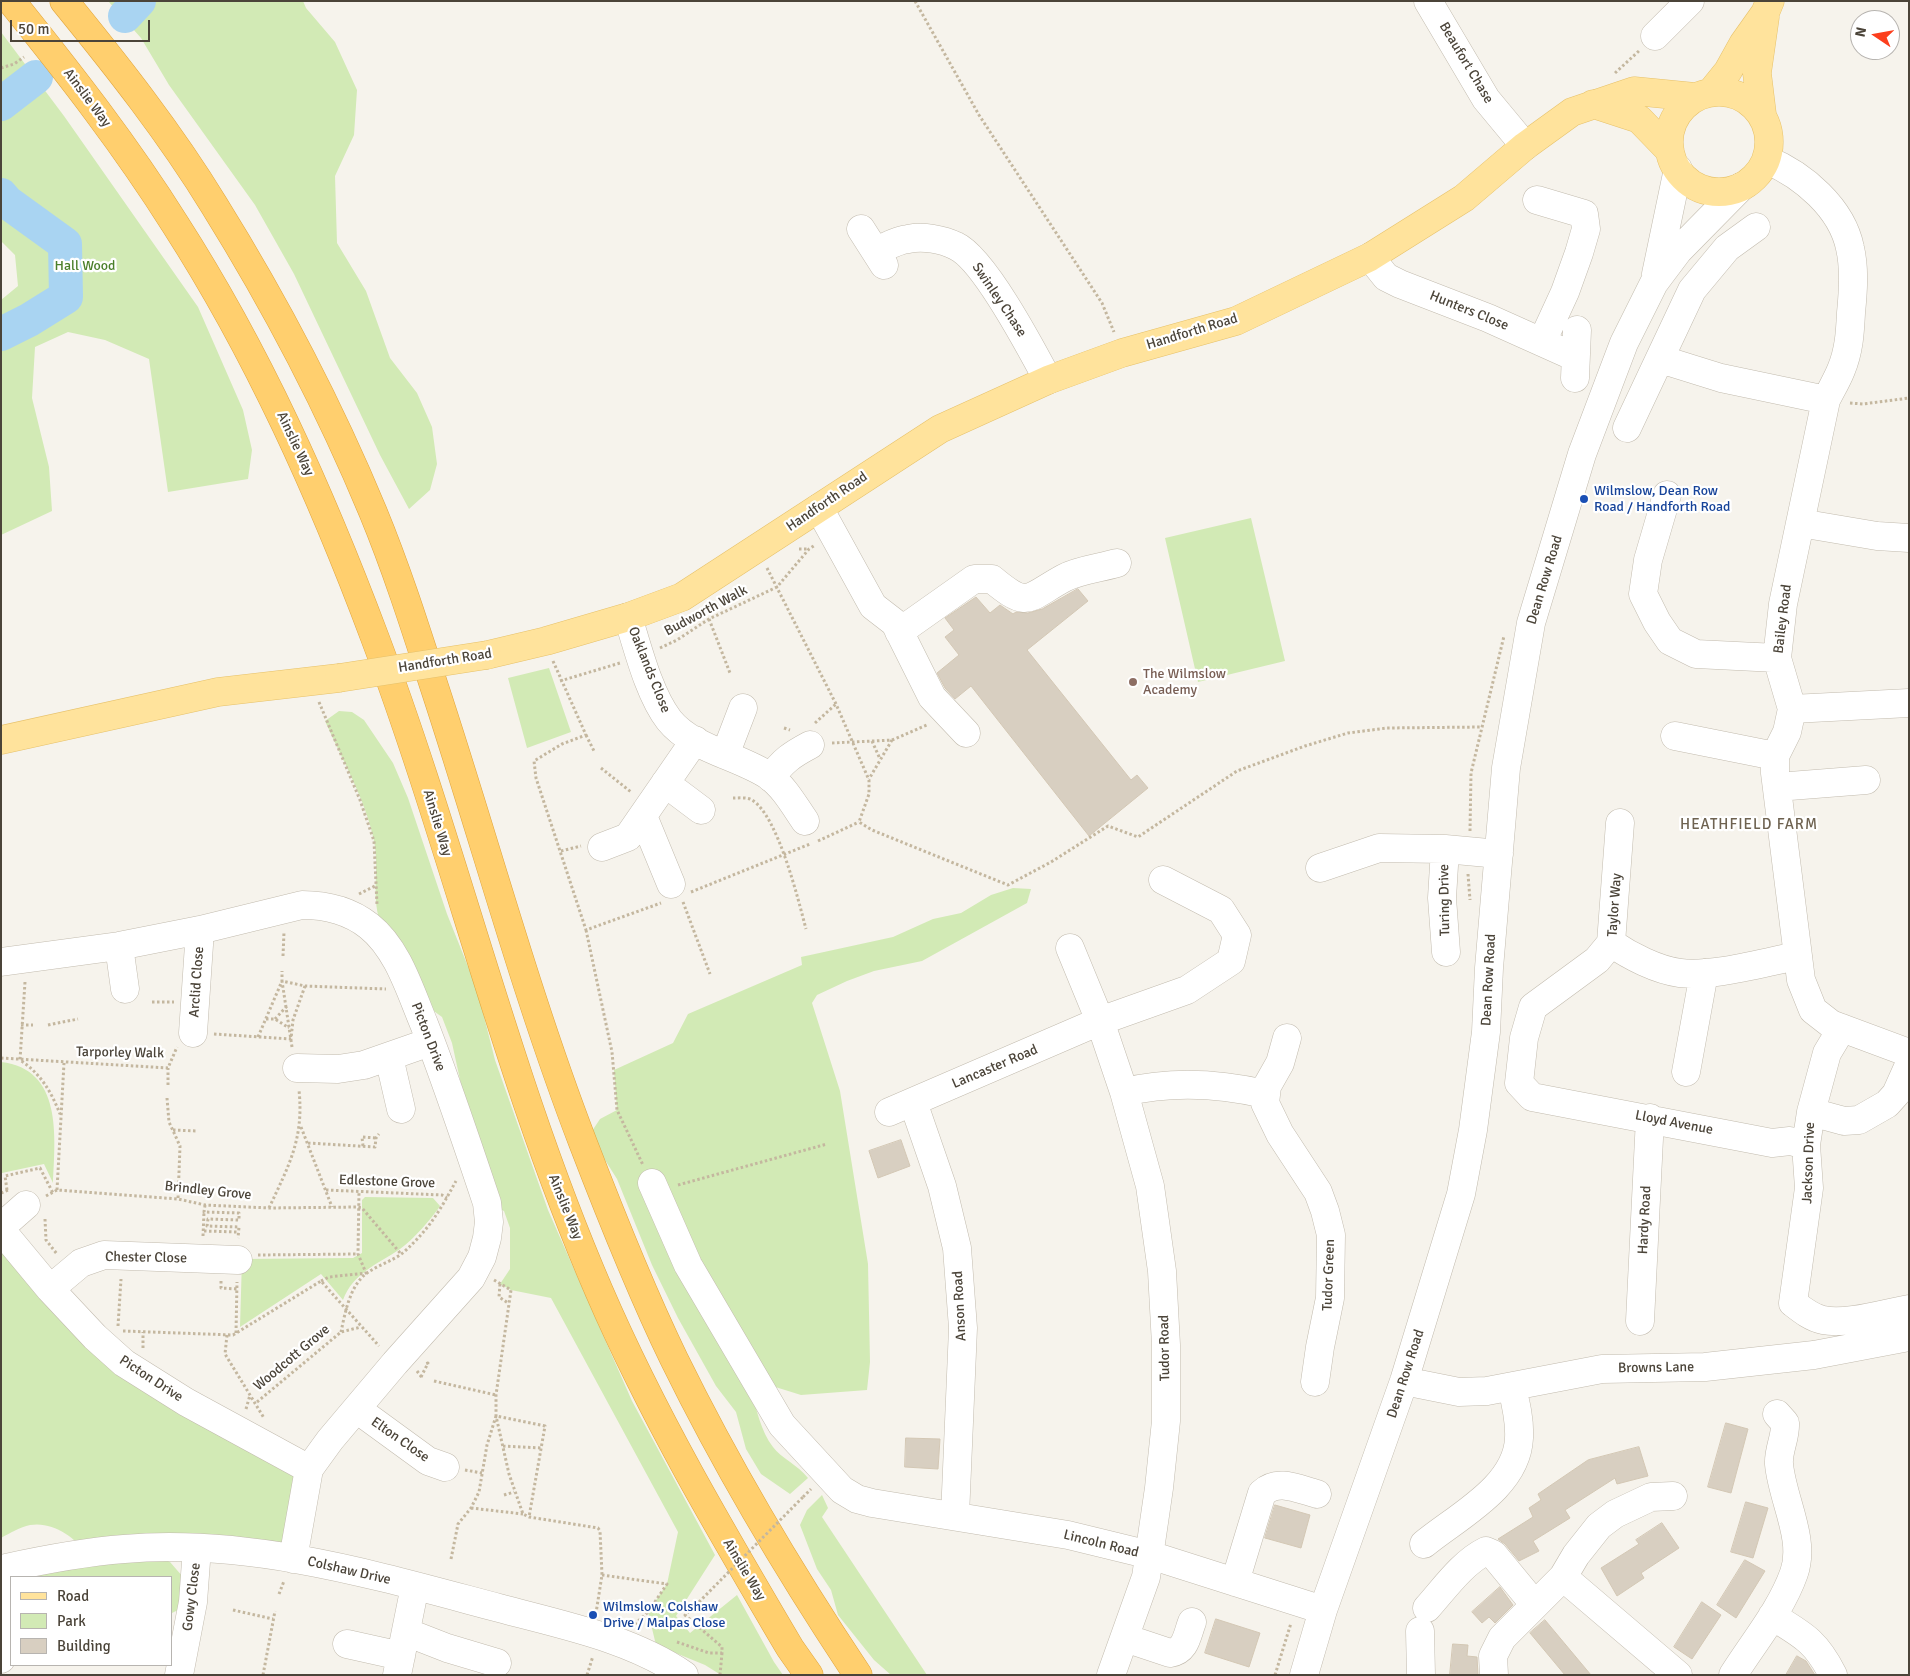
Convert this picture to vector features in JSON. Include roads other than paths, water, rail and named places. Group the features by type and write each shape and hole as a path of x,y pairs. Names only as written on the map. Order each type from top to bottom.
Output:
{"highway":[{"name":"Ainslie Way","path":"11,1 128,152 177,226 269,388 307,466 377,640 545,1157 598,1289 641,1385 686,1471 790,1648 809,1675"},
{"path":"64,1 121,73 212,201 265,289 307,369 371,507 416,629 453,742 524,978 583,1142 636,1271 673,1355 718,1444 776,1546 858,1675"}],"main road":[{"path":"1674,160 1669,138 1675,117 1682,107 1703,94 1728,71 1743,44 1768,7"},
{"path":"1762,114 1757,73 1768,7"},
{"name":"Handforth Road","path":"1,740 218,692 339,678 487,655 546,641 628,617 682,597 940,429 1048,380 1122,354 1236,321 1370,257 1464,198 1525,146 1572,112 1634,91 1703,94"},
{"path":"1594,104 1639,119 1674,160 1687,180 1702,190 1722,192 1741,187 1757,175 1767,160 1770,142 1768,126 1762,114 1751,102 1739,95 1726,91 1703,94"}],"street":[{"name":"Beaufort Chase","path":"1428,1 1486,99 1525,146"},
{"path":"1655,36 1690,1"},
{"name":"Dean Row Road","path":"1654,283 1668,227 1674,160"},
{"name":"Bailey Road","path":"1767,160 1800,178 1822,196 1838,221 1850,248 1853,291 1849,346 1841,370 1826,400 1783,604 1777,658 1792,709"},
{"name":"Dean Row Road","path":"1304,1675 1323,1610 1404,1381 1461,1194 1473,1130 1486,1032 1489,968 1506,768 1531,623 1582,454 1624,343 1654,283 1678,252 1741,187"},
{"path":"1537,200 1584,214 1586,229 1565,292 1542,342"},
{"path":"1627,428 1692,290 1727,248 1756,226"},
{"name":"Swinley Chase","path":"861,229 880,258 907,238 931,238 957,246 976,262 1021,330 1048,380"},
{"name":"Hunters Close","path":"1370,257 1386,277 1542,342 1575,367 1576,330"},
{"path":"1660,359 1721,378 1826,400"},
{"path":"1667,496 1648,560 1643,594 1657,622 1670,641 1696,654 1777,658"},
{"path":"819,508 873,606 895,623 932,697 966,733"},
{"path":"1800,523 1877,536 1909,538"},
{"path":"899,632 974,579 992,579 1012,596 1025,598 1042,593 1065,578 1117,563"},
{"name":"Oaklands Close","path":"628,617 659,703 670,721 695,740 771,778 786,793 805,821"},
{"path":"1909,702 1792,709 1786,732 1775,756 1777,787 1801,980 1813,1010 1831,1024 1909,1053"},
{"path":"725,755 743,708"},
{"path":"771,778 780,764 810,736"},
{"path":"1675,736 1775,756"},
{"path":"602,847 628,837 695,740"},
{"path":"1777,787 1866,780"},
{"path":"665,783 701,810"},
{"path":"647,811 676,890"},
{"name":"Taylor Way","path":"1620,823 1611,943 1626,954 1680,973 1704,973 1798,956"},
{"name":"Turing Drive","path":"1320,868 1379,848 1444,849 1499,854"},
{"name":"Turing Drive","path":"1444,849 1442,898 1446,952"},
{"path":"1100,1021 1187,990 1231,961 1237,935 1221,910 1163,880"},
{"name":"Picton Drive","path":"14,960 119,946 200,930 302,905 336,909 355,917 379,935 406,982 430,1042 485,1197 489,1222 482,1257 472,1278 407,1368 358,1410 330,1440 309,1469 292,1559"},
{"name":"Arclid Close","path":"194,1027 200,930"},
{"name":"Lloyd Avenue","path":"1611,943 1598,960 1533,1007 1524,1038 1519,1083 1532,1097 1772,1142 1790,1141 1806,1146"},
{"path":"119,946 125,989"},
{"name":"Tudor Road","path":"1070,948 1100,1021 1124,1092 1150,1186 1162,1271 1166,1345 1166,1421 1150,1555 1141,1595 1112,1675"},
{"path":"1686,1072 1704,973"},
{"name":"Lancaster Road","path":"901,1107 1100,1021"},
{"name":"Jackson Drive","path":"1842,1028 1827,1053 1811,1112 1806,1146 1809,1188 1793,1303 1807,1313 1823,1320 1841,1321 1909,1308"},
{"path":"1124,1092 1156,1086 1206,1085 1239,1088 1265,1094 1267,1086 1280,1063 1287,1038"},
{"path":"306,1068 350,1068 389,1057 430,1042"},
{"path":"389,1057 401,1109"},
{"path":"1811,1112 1844,1121 1859,1120 1887,1104 1896,1094 1909,1065"},
{"name":"Tudor Green","path":"1265,1094 1265,1102 1269,1113 1318,1192 1331,1235 1330,1298 1316,1365 1316,1381"},
{"name":"Anson Road","path":"901,1107 942,1186 957,1248 963,1328 954,1516"},
{"name":"Hardy Road","path":"1640,1322 1650,1118"},
{"name":"Lincoln Road","path":"654,1188 688,1265 782,1425 842,1490 857,1499 872,1504 1068,1535 1150,1555 1323,1610"},
{"name":"Picton Drive","path":"31,1201 1,1229 50,1289 94,1337 142,1376 309,1469"},
{"name":"Chester Close","path":"50,1289 81,1263 90,1258 104,1255 226,1253"},
{"name":"Browns Lane","path":"1404,1381 1459,1392 1487,1392 1602,1369 1715,1366 1814,1355 1909,1337"},
{"path":"1424,1544 1496,1489 1515,1460 1519,1440 1519,1423 1512,1388"},
{"name":"Elton Close","path":"358,1410 428,1461 445,1467"},
{"path":"1733,1675 1772,1616 1795,1572 1797,1553 1779,1461 1786,1423 1777,1414"},
{"path":"1235,1582 1262,1493 1268,1487 1277,1484 1317,1494"},
{"path":"1494,1675 1493,1656 1502,1638 1563,1577 1576,1556 1600,1526 1607,1520 1651,1497 1673,1496"},
{"name":"Colshaw Drive","path":"2,1569 65,1556 126,1548 197,1548 256,1552 415,1586 599,1635 644,1654 684,1675"},
{"name":"Gowy Close","path":"179,1675 180,1625 196,1583 197,1548"},
{"path":"1421,1675 1424,1619 1451,1581 1479,1554 1486,1551 1494,1554 1535,1605"},
{"path":"1,1659 10,1619 8,1588 2,1569"},
{"path":"1563,1577 1678,1675"},
{"path":"401,1654 415,1586"},
{"path":"1772,1616 1804,1635 1816,1645 1833,1675"},
{"path":"1125,1638 1170,1653 1178,1652 1183,1647 1192,1622"},
{"path":"347,1644 401,1654 447,1648 497,1662"}],"waterway":[{"path":"125,16 139,1"},
{"path":"1,104 36,77"},
{"path":"1,195 7,202 65,244 66,297 29,320 1,334"}],"place":[{"name":"Wilmslow, Dean Row Road / Handforth Road","path":"1584,499"},
{"name":"The Wilmslow Academy","path":"1133,682"},
{"name":"Wilmslow, Colshaw Drive / Malpas Close","path":"593,1615"}],"district":[{"name":"HEATHFIELD FARM","path":"1749,825"}],"park label":[{"name":"Hall Wood","path":"85,266"}]}
